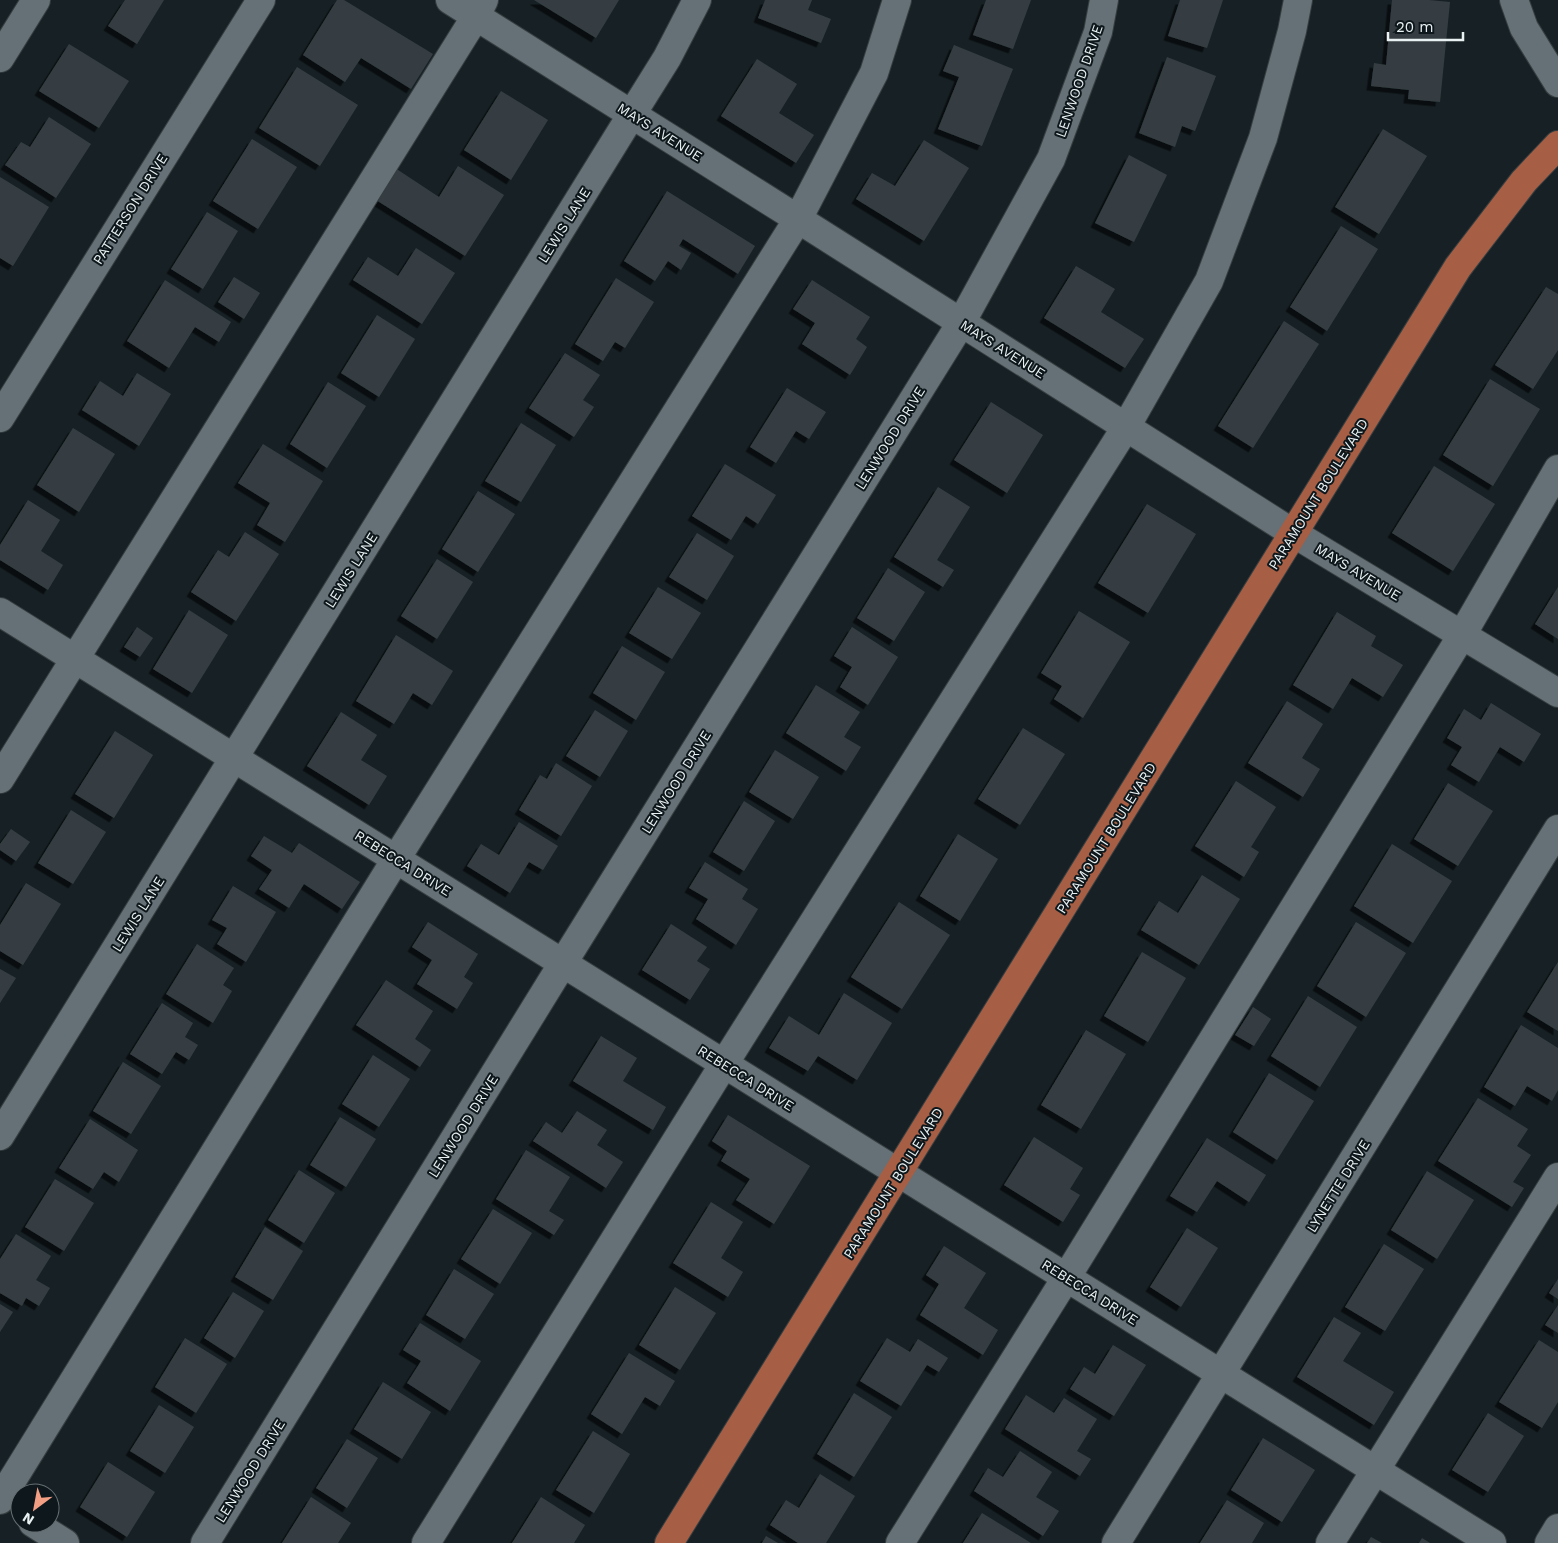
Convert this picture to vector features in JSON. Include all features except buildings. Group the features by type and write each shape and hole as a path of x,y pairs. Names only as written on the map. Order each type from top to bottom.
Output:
{"main road":[{"name":"PARAMOUNT BOULEVARD","path":"669,1543 1458,268 1524,181 1558,145"}],"street":[{"path":"0,58 36,0"},
{"name":"PATTERSON DRIVE","path":"0,418 261,0"},
{"name":"MAYS AVENUE","path":"450,0 480,8 632,114 1293,533 1558,693"},
{"name":"LEWIS LANE","path":"0,1136 667,58 697,0"},
{"path":"0,1501 396,859 798,219 874,73 897,0"},
{"name":"LENWOOD DRIVE","path":"206,1543 961,322 1051,159 1098,32 1104,0"},
{"path":"426,1543 724,1064 1126,427 1209,281 1263,138 1292,31 1298,0"},
{"path":"1514,0 1524,28 1558,83"},
{"path":"0,780 480,8"},
{"path":"900,1543 1066,1278 1462,635 1558,469"},
{"name":"REBECCA DRIVE","path":"0,612 1492,1543"},
{"name":"LYNETTE DRIVE","path":"1116,1543 1558,829"},
{"path":"1330,1543 1558,1176"},
{"path":"1549,1543 1558,1528"},
{"path":"49,1533 65,1543"}]}
